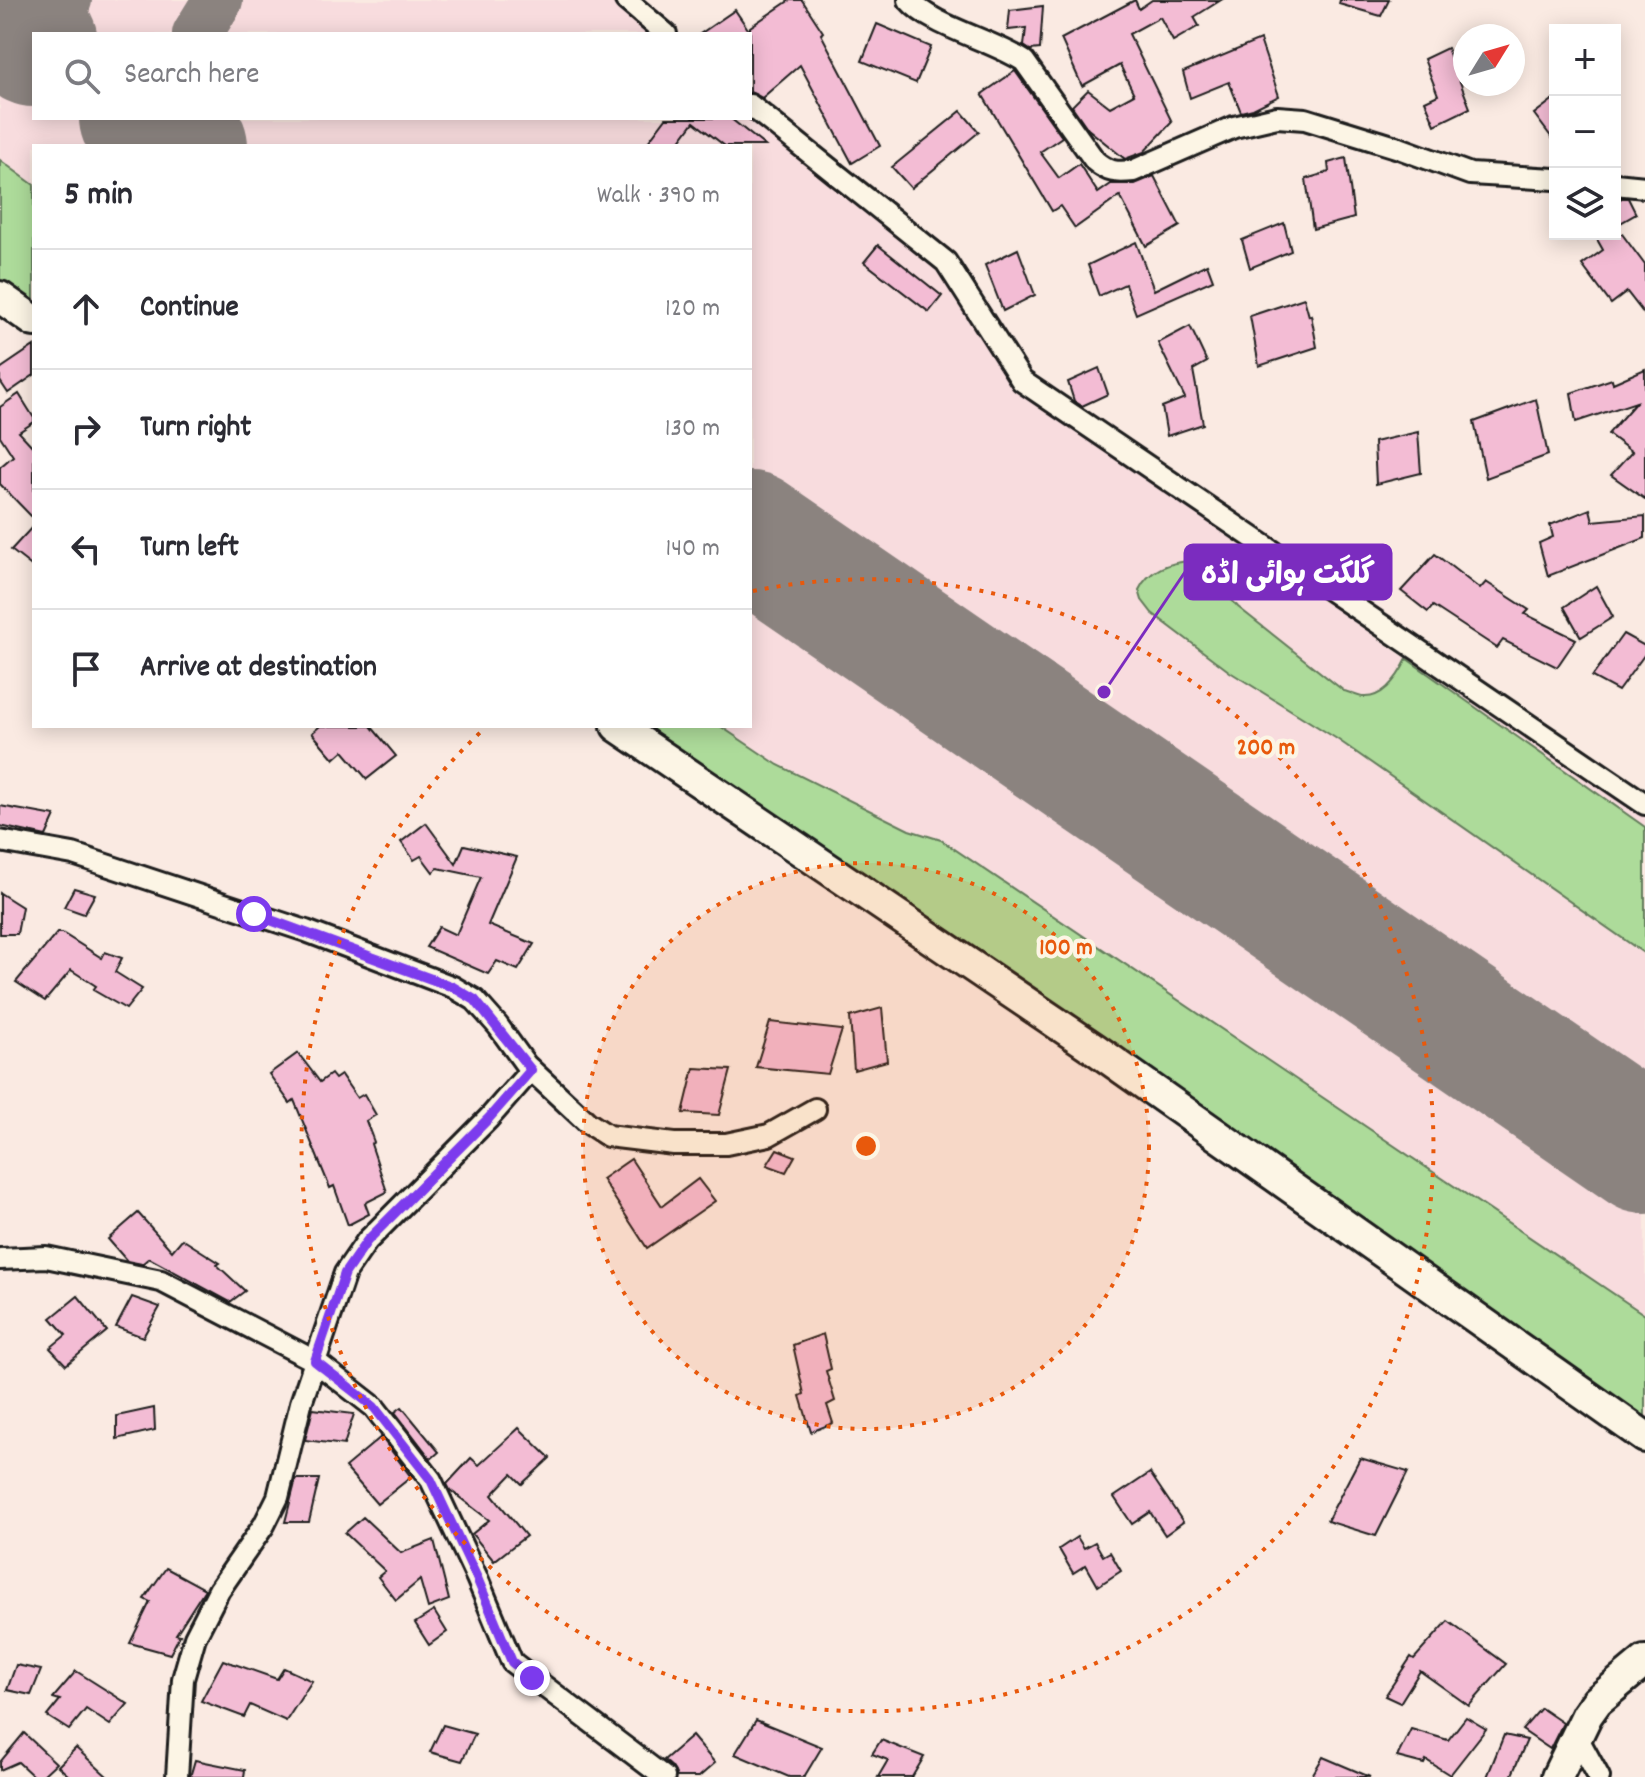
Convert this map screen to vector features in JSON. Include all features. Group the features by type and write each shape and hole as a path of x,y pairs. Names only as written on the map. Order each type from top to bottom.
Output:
{"street":[{"path":"626,0 664,32"},
{"path":"909,0 922,14 1024,61 1095,161 1106,171 1133,171 1234,127 1277,117 1305,119 1470,174 1549,179"},
{"path":"752,107 946,262 1022,381 1645,804"},
{"path":"1621,185 1645,187"},
{"path":"0,297 32,320"},
{"path":"620,728 1095,1049 1645,1437"},
{"path":"0,841 73,854 306,931 453,987 475,1000 531,1070 588,1123 608,1136 674,1144 726,1144 769,1135 815,1109"},
{"path":"177,1777 183,1679 195,1637 219,1590 264,1525 278,1497 301,1403 345,1273 367,1241 489,1118 531,1070"},
{"path":"0,1259 46,1257 161,1281 315,1361 374,1407 431,1480 512,1662 664,1777"},
{"path":"1557,1777 1576,1735 1597,1701 1645,1661"},
{"path":"1576,1735 1599,1777"}],"shaded area":[{"path":"0,0 612,0 651,32 32,32 32,120 752,120 752,117 942,275 1016,385 1407,659 1645,816 1645,1425 635,728 752,728 752,144 32,144 32,312 0,290"}],"green space":[{"path":"0,160 32,184 32,312 0,290"},
{"path":"1191,561 1202,566 1238,607 1344,691 1364,697 1378,694 1395,678 1407,659 1645,827 1645,954 1337,739 1230,672 1152,613 1139,590 1143,583 1160,568"},
{"path":"635,728 723,728 778,765 909,830 941,840 1645,1315 1645,1425"}],"building":[{"path":"790,0 802,0 823,32 821,34 880,146 852,163 800,65 762,98 752,93 750,27"},
{"path":"1135,0 1139,9 1152,0 1221,0 1194,17 1199,26 1173,41 1160,17 1129,34 1172,122 1144,152 1125,159 1088,129 1072,106 1088,90 1110,107 1134,94 1120,65 1082,86 1061,39"},
{"path":"1340,0 1389,0 1381,16 1339,4"},
{"path":"1043,6 1040,49 1030,50 1024,46 1026,28 1008,30 1010,10"},
{"path":"735,10 750,32 703,32"},
{"path":"877,24 931,47 916,83 862,61"},
{"path":"1260,40 1279,96 1241,112 1229,82 1190,98 1183,72"},
{"path":"1447,48 1453,64 1453,96 1465,96 1470,108 1435,125 1425,101 1438,95 1424,59"},
{"path":"1015,71 1062,137 1040,152 1059,178 1079,164 1098,193 1111,184 1135,184 1154,176 1180,226 1146,246 1120,196 1075,228 1060,206 1052,211 982,94"},
{"path":"1549,103 1549,134 1534,114"},
{"path":"961,111 979,132 911,188 892,167"},
{"path":"664,120 732,120 765,146 722,144 694,122 678,144 646,144"},
{"path":"1346,158 1354,218 1313,229 1306,179 1329,172 1328,163"},
{"path":"1628,198 1636,214 1621,223 1621,199"},
{"path":"1284,223 1291,251 1250,268 1242,240"},
{"path":"1622,234 1645,265 1645,315 1627,292 1611,304 1582,265 1603,250 1597,240 1621,240"},
{"path":"1136,242 1154,290 1207,264 1213,280 1136,314 1125,284 1099,296 1088,265"},
{"path":"878,245 942,296 929,312 864,262"},
{"path":"1018,249 1035,295 1003,311 985,265"},
{"path":"1304,298 1311,315 1317,347 1259,366 1250,316"},
{"path":"1190,326 1207,362 1193,370 1203,424 1167,436 1162,407 1185,398 1158,343"},
{"path":"32,347 32,376 8,393 0,381 0,369"},
{"path":"1099,368 1108,394 1082,406 1074,401 1068,382"},
{"path":"1645,369 1645,499 1611,475 1632,452 1608,434 1636,402 1576,422 1571,393 1612,379 1613,383"},
{"path":"19,394 32,415 32,423 19,432 32,446 32,517 0,484 0,467 13,456 0,436 0,407"},
{"path":"1536,399 1548,455 1486,478 1474,422"},
{"path":"1418,432 1421,473 1376,484 1374,442"},
{"path":"1590,509 1593,521 1645,516 1645,538 1548,576 1539,543 1553,537 1550,525"},
{"path":"32,527 32,566 11,550"},
{"path":"1435,554 1480,589 1486,582 1529,610 1525,614 1576,639 1557,667 1503,640 1497,648 1433,606 1428,612 1401,591"},
{"path":"1596,586 1613,617 1581,637 1564,607"},
{"path":"1623,634 1645,646 1645,654 1618,691 1592,677"},
{"path":"318,728 373,728 396,756 367,779 343,751 334,759 312,733"},
{"path":"0,806 55,816 46,836 0,826"},
{"path":"426,823 456,864 464,845 517,857 488,925 534,944 518,970 497,961 488,974 426,947 439,927 456,935 481,877 438,868 433,872 421,856 414,860 401,842"},
{"path":"74,888 95,894 84,914 64,907"},
{"path":"0,893 22,907 17,934 0,934"},
{"path":"57,933 62,933 102,958 105,952 122,958 115,972 142,989 126,1009 93,990 96,986 71,970 45,1001 16,982"},
{"path":"882,1008 887,1061 854,1070 850,1017"},
{"path":"770,1022 842,1030 828,1074 756,1067"},
{"path":"298,1053 320,1082 331,1074 335,1079 341,1075 357,1098 364,1094 376,1115 366,1121 387,1192 365,1203 369,1214 348,1225 334,1186 330,1188 294,1100 290,1103 269,1074"},
{"path":"694,1068 731,1070 719,1115 683,1113"},
{"path":"777,1149 795,1156 786,1172 767,1165"},
{"path":"631,1159 662,1206 698,1179 715,1201 647,1248 602,1179"},
{"path":"138,1213 172,1251 182,1239 220,1263 217,1265 245,1291 230,1302 149,1258 142,1264 127,1261 108,1239"},
{"path":"78,1296 107,1331 66,1365 50,1348 66,1335 51,1318"},
{"path":"132,1297 160,1307 143,1337 116,1327"},
{"path":"823,1334 831,1369 826,1371 835,1401 827,1405 833,1423 811,1432 800,1396 804,1394 793,1345"},
{"path":"402,1407 439,1452 431,1459 395,1412"},
{"path":"154,1408 155,1430 117,1439 117,1416"},
{"path":"313,1409 354,1414 344,1445 305,1440"},
{"path":"519,1428 550,1458 522,1484 512,1474 492,1495 526,1536 494,1561 472,1534 489,1520 450,1490 447,1484 471,1458 479,1465"},
{"path":"381,1437 411,1477 377,1504 345,1467"},
{"path":"1360,1458 1408,1472 1376,1536 1327,1521"},
{"path":"1150,1473 1183,1522 1165,1535 1150,1512 1132,1524 1114,1497"},
{"path":"296,1479 319,1479 309,1522 285,1522"},
{"path":"363,1517 401,1553 434,1540 449,1600 428,1608 420,1580 396,1600 378,1577 385,1571 345,1533"},
{"path":"1077,1537 1084,1548 1095,1542 1103,1556 1110,1552 1121,1571 1098,1586 1086,1565 1073,1573 1059,1549"},
{"path":"166,1568 205,1589 176,1634 180,1635 170,1654 130,1643 150,1602 144,1599"},
{"path":"434,1611 447,1632 429,1645 415,1623"},
{"path":"1448,1621 1506,1664 1469,1706 1420,1671 1400,1703 1385,1696 1411,1657 1414,1659"},
{"path":"223,1660 277,1679 284,1668 312,1681 286,1721 250,1705 244,1717 201,1701"},
{"path":"16,1665 41,1670 31,1695 7,1690"},
{"path":"76,1671 128,1704 110,1725 86,1709 69,1730 47,1716 60,1700 53,1698"},
{"path":"1541,1708 1563,1723 1550,1749 1522,1730"},
{"path":"1466,1717 1486,1729 1450,1775 1426,1760 1424,1764 1397,1757 1411,1729 1448,1740"},
{"path":"756,1720 822,1747 804,1777 789,1777 735,1754"},
{"path":"443,1725 475,1734 462,1761 430,1752"},
{"path":"24,1733 56,1763 41,1777 34,1777 18,1762 0,1770 0,1762"},
{"path":"1504,1735 1527,1740 1511,1777 1487,1777"},
{"path":"692,1736 715,1763 699,1777 677,1777 664,1760"},
{"path":"881,1740 924,1757 912,1777 878,1777 888,1760 872,1754"},
{"path":"76,1748 108,1777 70,1777 58,1766"},
{"path":"1323,1757 1370,1777 1311,1777"},
{"path":"195,1760 245,1770 244,1777 190,1777"}],"taxiway":[{"path":"5,23 40,21 67,0"},
{"path":"198,32 218,0"},
{"path":"166,120 183,144"}],"runway":[{"path":"0,19 32,42"},
{"path":"146,120 181,144"},
{"path":"752,536 1645,1150"}],"place":[{"name":"گلگت ہوائی اڈہ","path":"1104,692"}],"route":[{"path":"254,914 453,987 475,1000 531,1070 489,1118 367,1241 345,1273 315,1361 374,1407 431,1480 512,1662 532,1678"}]}
